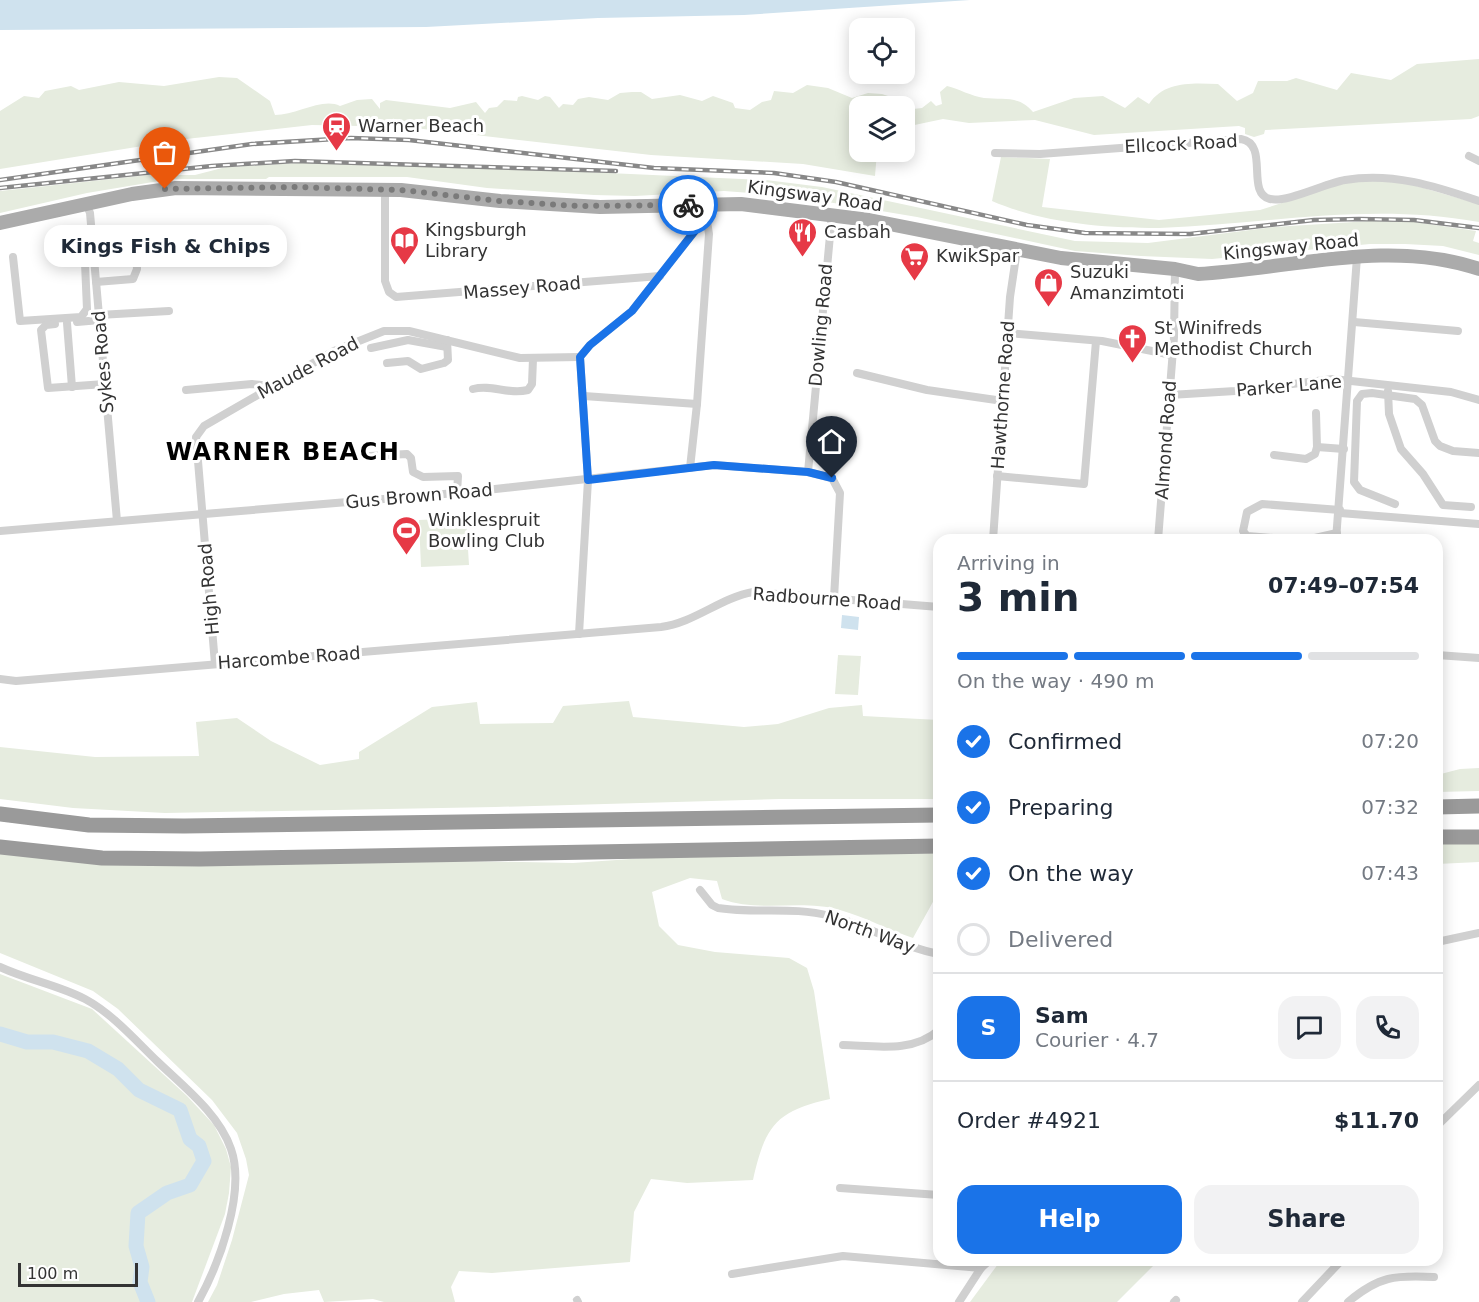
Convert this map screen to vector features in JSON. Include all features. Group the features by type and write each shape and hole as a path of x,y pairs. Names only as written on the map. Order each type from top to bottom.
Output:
{"highway":[{"path":"1443,807 1479,806"},
{"path":"0,814 89,825 184,826 933,815"},
{"path":"1443,837 1479,837"},
{"path":"0,848 102,858 200,859 933,846"}],"main road":[{"name":"Kingsway Road","path":"0,223 86,203 176,188 385,190 588,206 705,211 755,205 832,214 1061,258 1175,269 1198,274 1236,272 1357,257 1422,256 1462,263 1479,269"}],"street":[{"name":"Ellcock Road","path":"994,153 1045,154 1244,140 1250,142 1255,151 1259,186 1269,199 1284,198 1347,180 1378,178 1428,185 1479,201"},
{"name":"Massey Road","path":"385,190 386,288 392,294 404,298 660,276"},
{"name":"Sykes Road","path":"86,203 90,213 117,521"},
{"path":"579,634 588,480 580,357 590,345 632,311 660,276 705,211"},
{"path":"690,468 698,404 709,234 705,211"},
{"name":"Dowling Road","path":"808,472 832,214"},
{"path":"13,257 20,321 81,317 87,309 84,240"},
{"path":"86,292 97,286 132,279 137,268 136,249 157,246"},
{"name":"Hawthorne Road","path":"993,534 1008,333 1017,250"},
{"path":"1337,534 1357,257"},
{"name":"Almond Road","path":"1158,534 1177,283 1175,269"},
{"path":"105,384 48,388 41,330 46,325 169,310"},
{"path":"1354,322 1458,332"},
{"path":"67,323 72,387"},
{"name":"Maude Road","path":"202,514 196,437 198,431 334,351 384,331 409,331 447,344 533,359 580,357"},
{"path":"1008,333 1096,341 1172,355"},
{"path":"371,348 408,340 447,344 448,360 444,363 421,369 408,361 387,363"},
{"path":"997,477 1084,484 1096,341"},
{"path":"472,389 489,386 507,392 528,390 532,384 533,359"},
{"path":"857,373 927,390 1003,401"},
{"name":"Parker Lane","path":"1170,395 1235,391 1333,379 1457,393 1479,400"},
{"path":"186,390 252,384 272,386"},
{"path":"1389,385 1387,395 1391,422 1401,449 1423,474 1443,505 1471,507"},
{"path":"1395,504 1360,490 1353,478 1358,397 1366,392 1419,402 1435,441 1440,446 1453,451 1479,453"},
{"path":"584,396 698,404"},
{"path":"1274,455 1306,459 1315,454 1317,447 1316,413"},
{"path":"1317,447 1344,449"},
{"path":"370,456 408,454 411,458 413,472 419,476 458,476 457,493"},
{"name":"Gus Brown Road","path":"0,531 457,493 714,465 808,472 827,475 835,482 840,501 834,598"},
{"path":"1245,534 1243,531 1247,512 1262,504 1479,524"},
{"name":"High Road","path":"202,514 215,664"},
{"name":"Radbourne Road","path":"579,634 669,626 685,621 730,598 753,592 933,606"},
{"name":"Harcombe Road","path":"0,679 16,681 579,634"},
{"path":"1443,655 1479,658"},
{"name":"North Way","path":"700,890 718,908 802,911 828,915 922,951 933,953"},
{"path":"1443,941 1479,933"},
{"path":"0,967 64,990 104,1011 179,1082 220,1129 231,1147 235,1166 235,1185 231,1211 216,1264 200,1301"},
{"path":"843,1045 901,1046 926,1040 933,1035"},
{"path":"1443,1120 1479,1085"},
{"path":"840,1188 933,1195"},
{"path":"732,1274 843,1256 933,1264"},
{"path":"958,1266 981,1268"},
{"path":"959,1302 983,1266"},
{"path":"1302,1302 1336,1266"},
{"path":"1347,1302 1382,1279 1405,1275 1434,1277"}],"shaded area":[{"path":"1479,59 1479,116 1471,119 1265,130 1264,134 1254,137 1245,134 1245,128 1239,126 1094,135 1035,120 969,123 943,119 915,125 915,109 922,108 931,101 936,106 942,104 940,92 947,86 979,97 1010,99 1022,103 1033,112 1074,98 1103,96 1125,108 1138,97 1149,104 1162,91 1179,85 1218,84 1237,101 1253,93 1258,81 1287,81 1296,78 1337,90 1351,73 1391,80 1417,64"},
{"path":"219,77 237,78 270,101 275,115 318,105 340,106 357,100 372,99 380,109 380,103 386,100 450,108 476,102 485,113 489,108 497,107 504,100 517,101 518,97 522,96 538,100 545,96 550,97 559,108 563,104 573,105 578,99 589,97 608,100 620,93 632,92 641,92 652,99 680,95 702,101 713,96 733,103 735,108 750,110 762,102 771,100 774,91 793,93 807,85 828,88 849,97 849,162 876,162 875,176 803,164 651,155 406,127 312,125 186,139 0,169 0,111 24,96 39,98 45,91 71,86 79,90 119,82 164,86"},
{"path":"868,93 888,96 858,96"},
{"path":"1001,157 1050,159 1042,207 1159,220 1260,210 1344,183 1377,180 1406,183 1479,204 1479,222 1438,216 1358,214 1159,228 1074,223 1032,214 992,201"},
{"path":"301,163 406,164 766,180 822,187 1075,241 1148,243 1274,227 1370,221 1415,222 1476,231 1473,241 1479,243 1479,255 1443,246 1370,244 1212,259 1141,256 1075,251 917,217 792,196 724,191 635,196 594,195 487,188 407,177 171,179 87,193 0,213 0,191 148,175 195,175 226,167"},
{"path":"466,518 469,565 421,567 419,520"},
{"path":"838,655 861,656 858,695 835,694"},
{"path":"629,701 633,717 744,727 778,724 829,708 862,705 863,716 933,720 933,799 779,799 165,813 73,808 0,799 0,747 95,757 199,756 196,722 237,718 271,741 320,765 359,759 359,752 432,707 477,702 480,724 553,723 563,706"},
{"path":"1479,768 1479,791 1443,792 1443,773 1460,769"},
{"path":"1479,842 1479,862 1443,864 1443,843"},
{"path":"0,853 573,863 660,857 933,853 933,902 913,938 849,913 826,907 751,905 722,899 717,881 690,878 652,892 659,926 678,945 715,952 789,958 807,968 814,991 830,1099 796,1109 775,1124 762,1147 753,1180 687,1183 651,1179 634,1212 630,1262 492,1273 459,1271 451,1287 455,1302 384,1302 373,1299 324,1302 319,1290 284,1294 251,1302 208,1302 217,1285 232,1240 249,1175 237,1133 212,1100 118,1009 93,991 0,953"},
{"path":"0,974 92,1009 187,1096 214,1125 226,1149 231,1167 229,1193 225,1214 192,1302 0,1302"},
{"path":"997,1266 1153,1266 1117,1302 970,1302"}],"water":[{"path":"0,0 970,0 744,15 598,18 426,27 0,30"},
{"path":"842,615 859,617 858,630 841,628"}],"waterway":[{"path":"0,1034 27,1042 53,1042 88,1051 118,1069 139,1090 180,1110 190,1139 199,1146 204,1161 190,1185 167,1193 138,1213 136,1246 142,1267 140,1282 148,1302"}],"railway":[{"path":"0,180 252,144 351,138 409,140 654,168 774,173 836,182 1027,225 1085,233 1190,234 1314,220 1359,219 1414,220 1479,228"},
{"path":"0,188 212,166 295,161 616,171"}],"way so far":[{"path":"165,189 293,187 401,190 461,198 577,206 688,205"}],"place":[{"name":"Warner Beach","path":"337,152"},
{"name":"Kings Fish & Chips","path":"165,189"},
{"name":"Casbah","path":"803,258"},
{"name":"Kingsburgh Library","path":"404,266"},
{"name":"KwikSpar","path":"915,282"},
{"name":"Suzuki Amanzimtoti","path":"1049,308"},
{"name":"St Winifreds Methodist Church","path":"1133,364"},
{"name":"Winklespruit Bowling Club","path":"407,556"}],"district":[{"name":"WARNER BEACH","path":"283,452"}],"route":[{"path":"688,205 705,204 705,218 632,311 590,345 580,357 588,480 714,465 808,472 832,478"}]}
